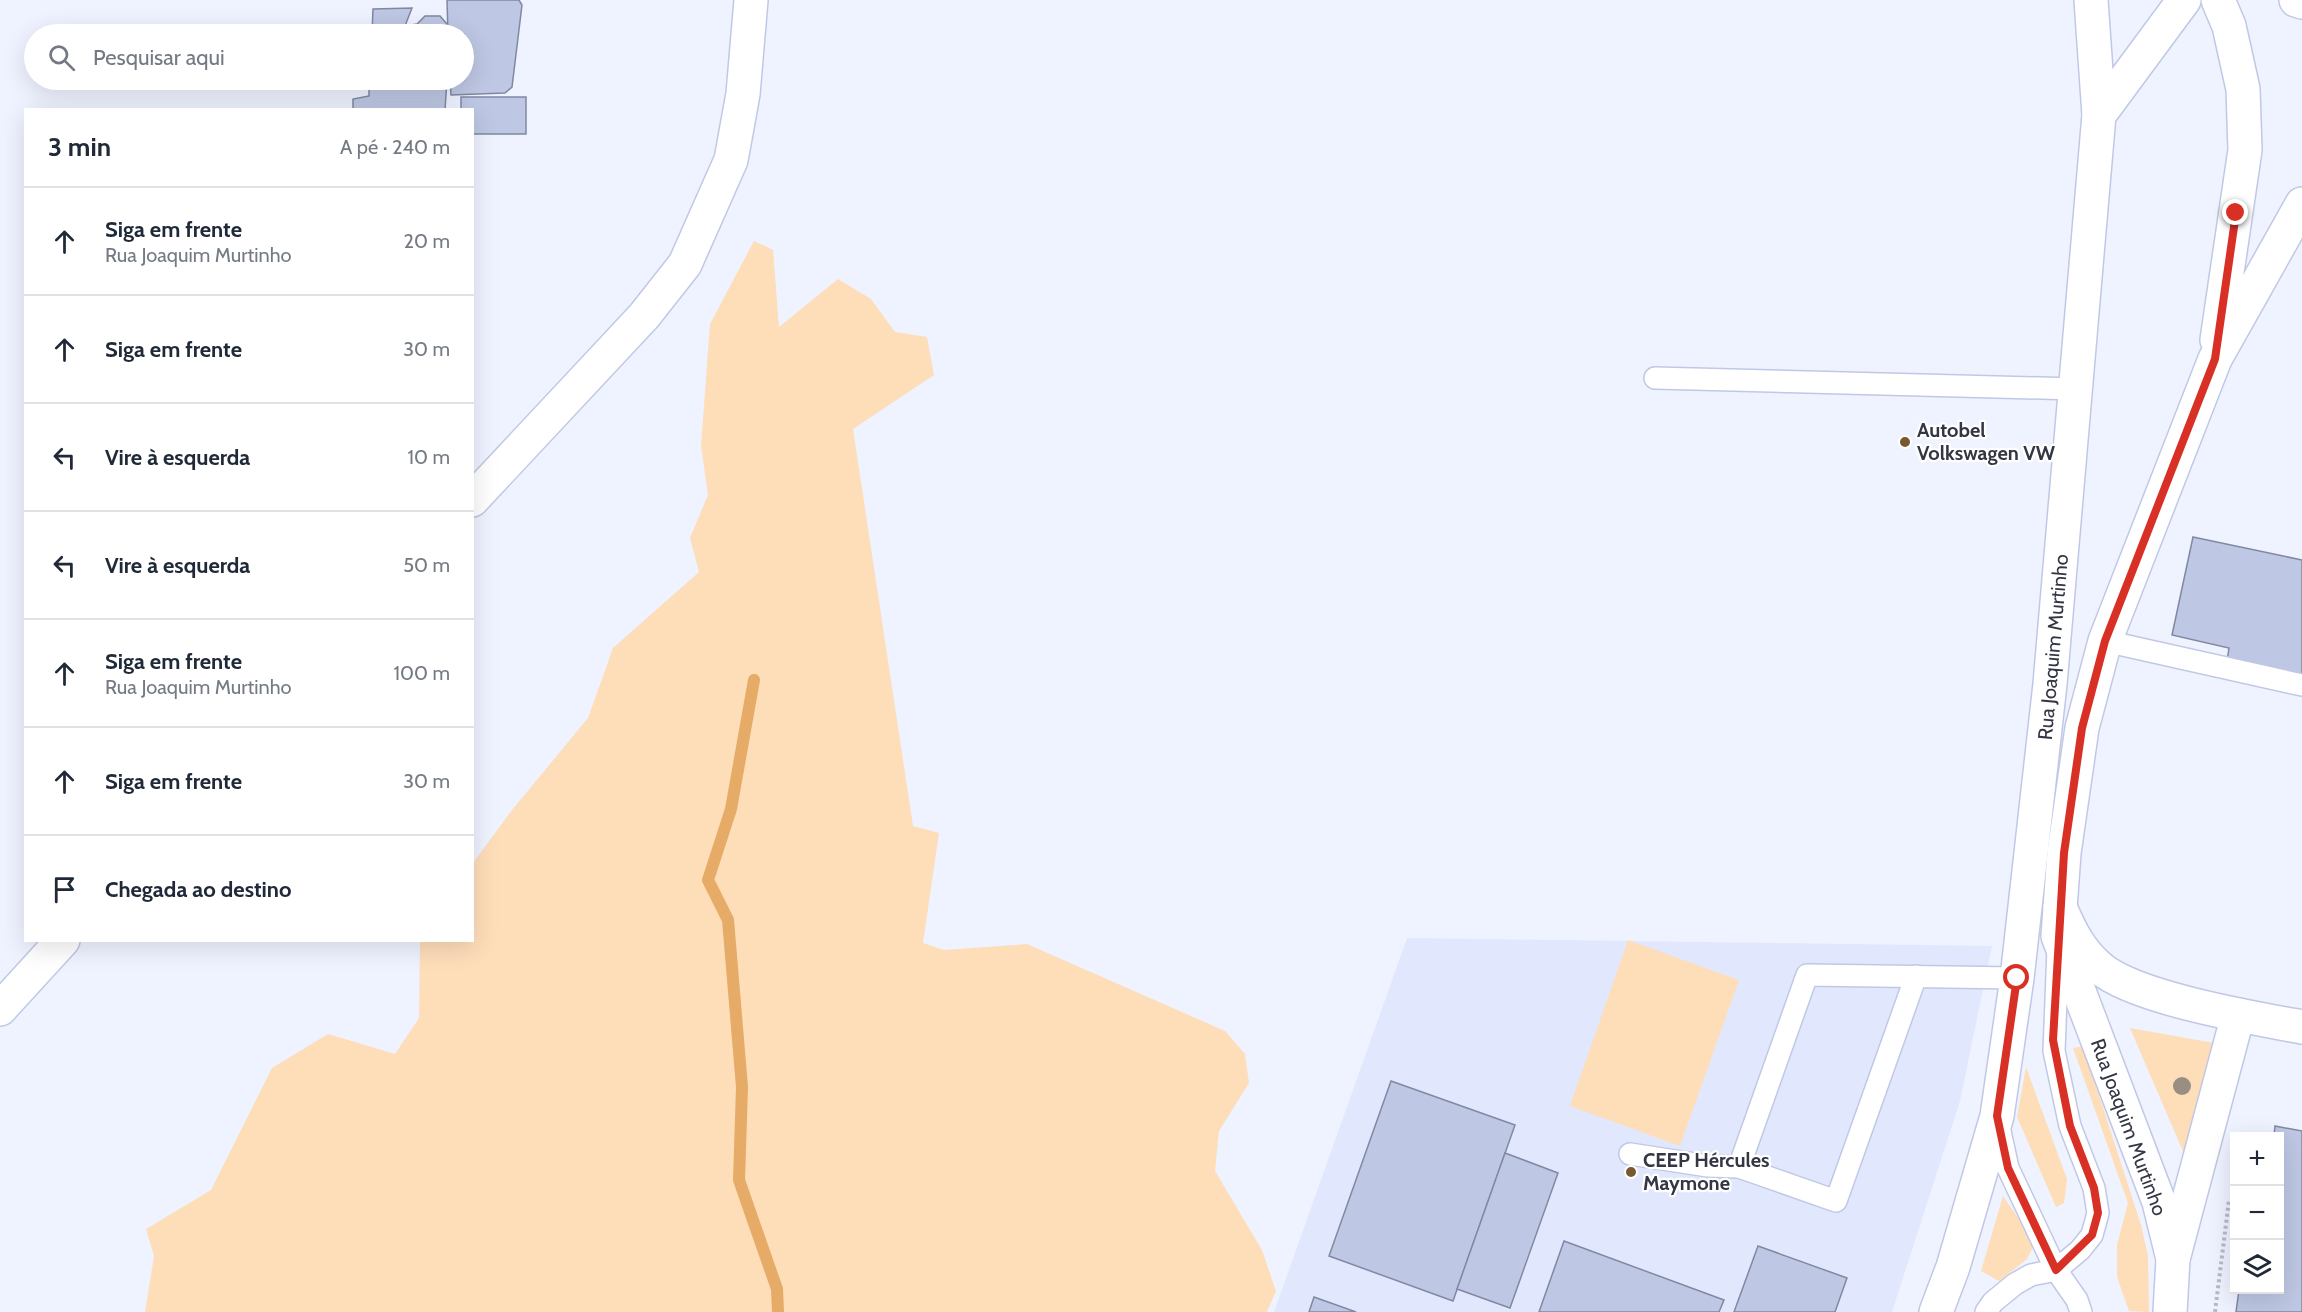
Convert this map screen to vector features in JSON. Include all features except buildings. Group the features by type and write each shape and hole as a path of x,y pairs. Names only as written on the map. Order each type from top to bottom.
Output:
{"main road":[{"path":"474,498 644,316 686,264 731,160 743,94 751,0"},
{"name":"Rua Joaquim Murtinho","path":"1936,1312 1953,1267 1997,1116 2017,978 2050,684 2099,115 2091,0"},
{"path":"2099,115 2184,0"},
{"path":"2215,359 2245,150 2243,89 2229,26 2218,0"},
{"path":"2296,0 2302,2"},
{"name":"Rua Joaquim Murtinho","path":"2170,1312 2173,1258 2159,1202 2059,921 2064,853 2082,728 2105,641 2215,359 2302,204"},
{"path":"2059,921 2081,948 2111,977 2145,990 2238,1015 2302,1027"},
{"path":"0,1009 61,942"},
{"path":"2173,1258 2238,1015"}],"lane":[{"path":"1655,378 2076,389"},
{"path":"2105,641 2302,684"},
{"path":"1986,1312 1993,1302 2015,1284 2031,1275 2056,1270 2092,1235 2098,1213 2094,1188 2070,1126 2055,1052 2059,921"},
{"path":"1739,1167 1808,975 2017,978"},
{"path":"1630,1154 1707,1166 1739,1167 1836,1202 1916,976"},
{"path":"1997,1116 2008,1168 2056,1270 2077,1300 2081,1312"}],"path":[{"path":"2215,1312 2229,1199"}],"shaded area":[{"path":"754,241 773,250 779,327 838,279 871,299 895,332 927,337 934,375 853,429 913,826 939,833 923,943 944,950 1027,944 1225,1031 1245,1054 1249,1083 1219,1131 1215,1171 1262,1250 1276,1291 1267,1312 145,1312 154,1256 146,1229 211,1190 272,1068 328,1034 395,1054 419,1018 420,942 474,942 474,862 512,810 588,718 613,648 699,572 690,538 708,495 701,446 710,324"},
{"name":"CEEP Hércules Maymone","path":"1407,938 1992,946 1960,1101 1892,1312 1274,1312"},
{"path":"1628,940 1739,980 1680,1146 1570,1106"},
{"path":"2130,1028 2214,1043 2185,1156"},
{"path":"2083,1046 2141,1225 2148,1256 2149,1312 2129,1311 2117,1277 2117,1245 2128,1203 2073,1048"},
{"path":"2026,1067 2067,1179 2064,1203 2056,1207 2017,1117"},
{"path":"2003,1196 2028,1232 2033,1247 2027,1259 1999,1281 1981,1271"}],"waterway":[{"path":"754,680 731,809 708,880 728,920 742,1087 739,1180 777,1289 778,1312"}],"place":[{"name":"Autobel Volkswagen VW","path":"1905,442"},
{"name":"CEEP Hércules Maymone","path":"1631,1172"}],"route":[{"path":"2017,978 1997,1116 2008,1168 2056,1270 2080,1250 2092,1235 2098,1213 2094,1188 2070,1126 2053,1040 2064,853 2082,728 2105,641 2215,359 2236,213"}]}
